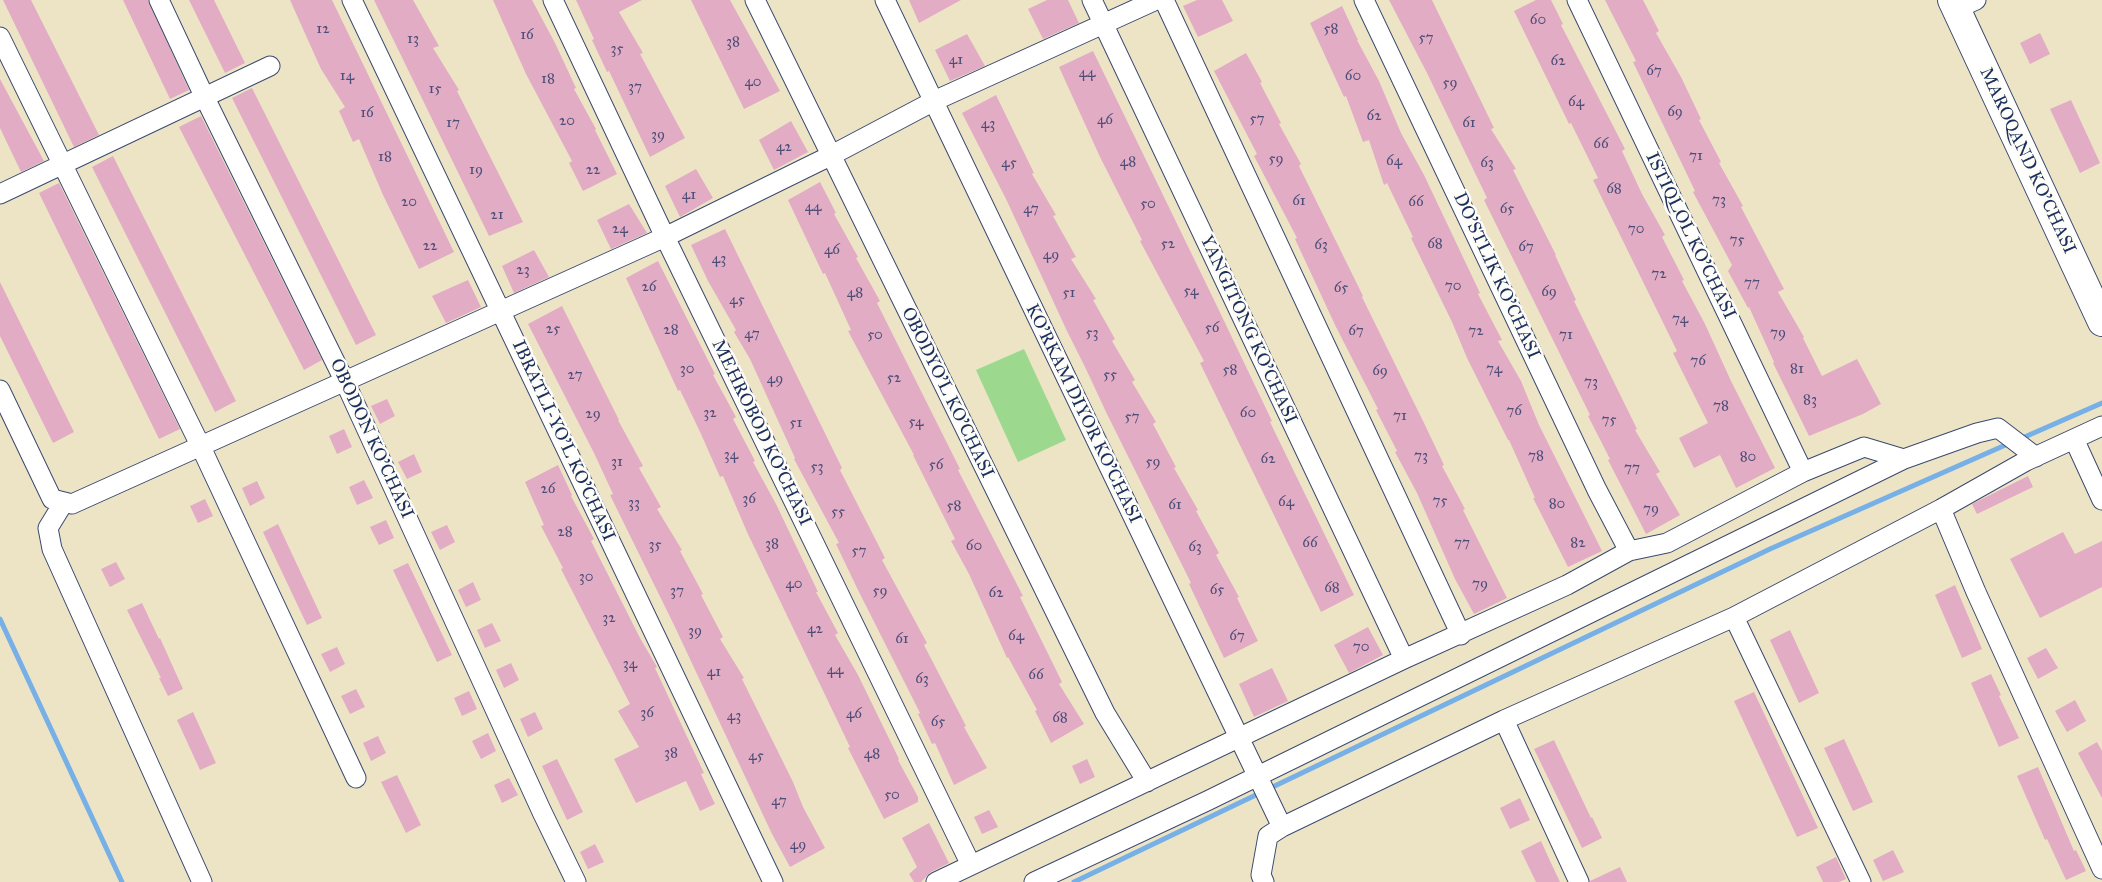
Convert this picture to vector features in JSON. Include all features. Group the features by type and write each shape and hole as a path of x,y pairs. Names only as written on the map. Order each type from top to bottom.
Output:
{"street":[{"name":"OBODON KO'CHASI","path":"159,0 205,98 345,382 533,794 576,882"},
{"name":"IBRATLI-YO'L KO'CHASI","path":"352,0 772,882"},
{"name":"MEHROBOD KO'CHASI","path":"553,0 665,237 971,865"},
{"name":"OBODYO'L KO'CHASI","path":"755,0 1105,713 1147,782"},
{"name":"KO'RKAM DIYOR KO'CHASI","path":"885,0 1282,827"},
{"name":"YANGITONG KO'CHASI","path":"1092,0 1404,659"},
{"path":"0,390 52,499 72,504 665,237 830,156 934,101 1156,0"},
{"path":"1164,0 1461,635"},
{"name":"DO'STLIK KO'CHASI","path":"1364,0 1629,551"},
{"name":"ISTIQLOL KO'CHASI","path":"1577,0 1803,472"},
{"name":"MAROQAND KO'CHASI","path":"1961,3 2102,322"},
{"path":"0,37 200,445 356,778"},
{"path":"0,194 270,66"},
{"path":"1264,882 1261,875 1268,836 1282,827 1504,720 1734,617 2036,457 2102,426"},
{"path":"1034,882 1257,776 1904,459 1978,433 1998,428 2036,457"},
{"path":"2074,439 2102,500"},
{"path":"936,882 1404,659 1461,635 1629,551 1667,543 1803,472 1864,447 1904,459"},
{"path":"64,502 48,528 52,548 202,882"},
{"path":"1941,509 1984,610 2102,870"},
{"path":"1734,617 1861,882"},
{"path":"1504,720 1579,882"}],"green space":[{"path":"1024,349 1066,440 1018,462 976,370"}],"building":[{"path":"3,0 31,0 99,135 74,147"},
{"path":"123,0 148,0 189,90 170,99"},
{"path":"189,0 214,0 245,63 225,73"},
{"path":"290,0 332,0 454,252 419,269 383,195 359,139 353,142 339,111 345,107 321,69"},
{"path":"374,0 413,0 439,46 433,48 459,90 457,91 523,222 489,236"},
{"path":"493,0 532,0 555,43 576,88 574,89 596,129 617,174 583,191 569,163 572,161 526,74"},
{"path":"576,0 642,0 619,12 643,53 640,54 685,138 650,157 609,71 607,72"},
{"path":"691,0 730,0 780,91 744,109"},
{"path":"909,0 961,0 919,23"},
{"path":"1047,0 1068,0 1079,23 1043,39 1028,9"},
{"path":"1197,0 1222,0 1233,21 1198,37 1183,6"},
{"path":"1389,0 1432,0 1494,128 1491,129 1516,169 1513,170 1556,255 1576,300 1574,301 1637,429 1635,430 1660,472 1656,474 1680,515 1646,534 1608,460 1610,459 1588,416 1590,415 1484,200 1487,198 1427,73"},
{"path":"1536,0 1551,0 1563,24 1561,25 1625,149 1622,151 1642,194 1665,235 1662,237 1684,280 1682,281 1775,468 1736,488 1720,455 1694,468 1679,438 1708,423 1673,353 1677,351 1593,180 1598,178 1571,123 1569,124 1514,11"},
{"path":"1605,0 1643,0 1659,31 1656,33 1681,77 1701,119 1699,120 1721,162 1719,163 1743,206 1741,207 1784,289 1778,292 1804,337 1822,376 1857,359 1881,404 1863,414 1809,436 1773,363 1749,307 1728,271 1732,265 1693,192 1695,191 1633,62 1636,61"},
{"path":"1342,6 1357,40 1379,81 1401,133 1424,175 1480,293 1478,294 1502,340 1498,341 1521,381 1539,425 1602,551 1568,567 1533,498 1535,498 1509,440 1467,358 1387,183 1384,185 1369,140 1363,142 1346,96 1344,97 1310,23"},
{"path":"2040,33 2050,54 2030,64 2020,43"},
{"path":"967,34 985,66 950,81 935,50"},
{"path":"1093,51 1354,595 1321,612 1200,363 1204,361 1140,241 1142,240 1100,157 1059,67"},
{"path":"1246,53 1262,82 1260,83 1281,123 1279,124 1301,164 1299,166 1507,598 1474,614 1455,579 1417,493 1395,452 1397,451 1376,410 1378,409 1336,327 1295,239 1297,238 1254,156 1257,154 1214,71"},
{"path":"0,79 44,161 21,172 0,128"},
{"path":"252,88 376,335 356,345 232,98"},
{"path":"996,95 1034,173 1032,174 1056,215 1053,216 1076,257 1071,259 1096,299 1093,300 1115,339 1112,341 1135,380 1132,382 1156,422 1153,424 1219,553 1216,555 1239,597 1237,598 1258,641 1224,658 1189,584 1191,583 1066,329 1007,201 962,113"},
{"path":"2071,100 2100,163 2080,173 2050,109"},
{"path":"201,116 322,360 304,370 179,127"},
{"path":"791,121 808,152 774,170 759,140"},
{"path":"113,156 236,401 215,412 92,167"},
{"path":"696,169 713,198 680,217 665,186"},
{"path":"820,182 836,213 834,214 858,257 856,258 880,301 877,303 960,469 958,470 1023,596 1020,597 1062,682 1059,684 1084,724 1051,743 1035,711 1037,710 1007,658 969,574 951,541 955,539 914,455 848,331 851,330 825,273 823,274 788,200"},
{"path":"59,183 180,429 159,439 39,193"},
{"path":"629,204 647,233 611,249 597,220"},
{"path":"725,229 842,468 840,470 885,558 882,560 927,643 924,645 966,726 964,727 987,768 954,785 935,743 932,744 918,714 920,713 836,544 839,543 794,459 750,359 734,332 736,330 708,281 691,245"},
{"path":"534,250 549,277 514,293 502,266"},
{"path":"658,261 715,374 713,375 736,417 733,419 755,461 753,462 776,504 818,592 816,592 838,633 835,635 858,675 898,760 918,797 918,802 884,819 848,748 850,747 747,532 723,476 720,477 626,278"},
{"path":"468,280 481,307 446,323 432,296"},
{"path":"0,282 74,432 53,443 0,336"},
{"path":"562,306 618,420 643,466 639,468 661,507 657,509 682,550 680,551 723,637 720,639 744,678 742,679 793,782 803,807 825,848 790,867 772,834 674,625 610,495 613,494 594,453 528,324"},
{"path":"387,399 395,416 380,424 371,406"},
{"path":"344,429 352,447 337,454 329,436"},
{"path":"414,454 422,472 407,479 398,462"},
{"path":"558,465 571,496 594,539 591,541 640,638 657,667 655,668 704,773 701,774 715,804 700,811 686,781 636,803 614,759 639,747 618,711 630,704 561,569 563,568 541,526 544,525 525,482"},
{"path":"2028,476 2033,487 1977,514 1972,504"},
{"path":"364,480 373,498 357,505 349,487"},
{"path":"257,481 265,498 250,506 242,488"},
{"path":"205,499 213,516 198,523 190,506"},
{"path":"386,520 394,538 379,545 370,527"},
{"path":"278,524 322,618 307,625 263,532"},
{"path":"447,525 455,542 440,550 431,532"},
{"path":"2063,532 2075,554 2102,541 2102,587 2040,618 2010,559"},
{"path":"116,562 125,579 110,587 101,569"},
{"path":"408,563 452,655 437,662 393,570"},
{"path":"473,582 481,600 466,607 458,590"},
{"path":"1955,585 1982,649 1962,658 1935,595"},
{"path":"142,603 183,689 168,696 127,610"},
{"path":"492,623 501,641 485,648 477,630"},
{"path":"1368,627 1383,655 1349,673 1334,645"},
{"path":"1790,630 1819,693 1799,703 1770,640"},
{"path":"337,647 345,664 330,672 321,654"},
{"path":"2046,648 2058,668 2038,679 2027,658"},
{"path":"511,663 519,680 504,688 496,670"},
{"path":"1272,668 1288,701 1254,717 1239,684"},
{"path":"1991,674 2019,738 1999,747 1971,683"},
{"path":"356,689 365,707 350,714 341,696"},
{"path":"469,691 477,709 462,716 454,698"},
{"path":"1754,692 1818,828 1797,837 1734,701"},
{"path":"2075,700 2086,721 2067,732 2055,711"},
{"path":"193,712 216,763 200,770 177,720"},
{"path":"535,712 543,729 528,737 520,719"},
{"path":"488,733 496,751 481,759 472,741"},
{"path":"378,736 386,753 371,761 363,743"},
{"path":"1844,739 1873,802 1853,811 1824,748"},
{"path":"1554,740 1602,838 1582,848 1534,749"},
{"path":"2097,742 2102,751 2102,798 2078,753"},
{"path":"557,759 583,812 567,820 542,766"},
{"path":"1087,759 1095,777 1080,784 1072,766"},
{"path":"2038,767 2074,851 2076,850 2086,871 2066,880 2047,839 2045,840 2017,776"},
{"path":"397,775 421,825 406,833 381,782"},
{"path":"509,778 518,795 502,803 494,785"},
{"path":"1520,798 1530,820 1510,829 1500,808"},
{"path":"989,810 998,827 982,834 974,817"},
{"path":"929,823 949,863 931,872 921,882 914,882 909,874 917,867 902,838"},
{"path":"1541,841 1560,882 1536,882 1521,851"},
{"path":"595,844 604,862 588,869 580,852"},
{"path":"1893,850 1904,872 1883,881 1873,860"},
{"path":"1836,857 1846,879 1839,882 1823,882 1816,867"},
{"path":"1620,867 1627,882 1590,882 1590,881"}],"waterway":[{"path":"2020,439 2102,403"},
{"path":"1074,882 1770,549 2010,443"},
{"path":"0,619 122,882"}]}
